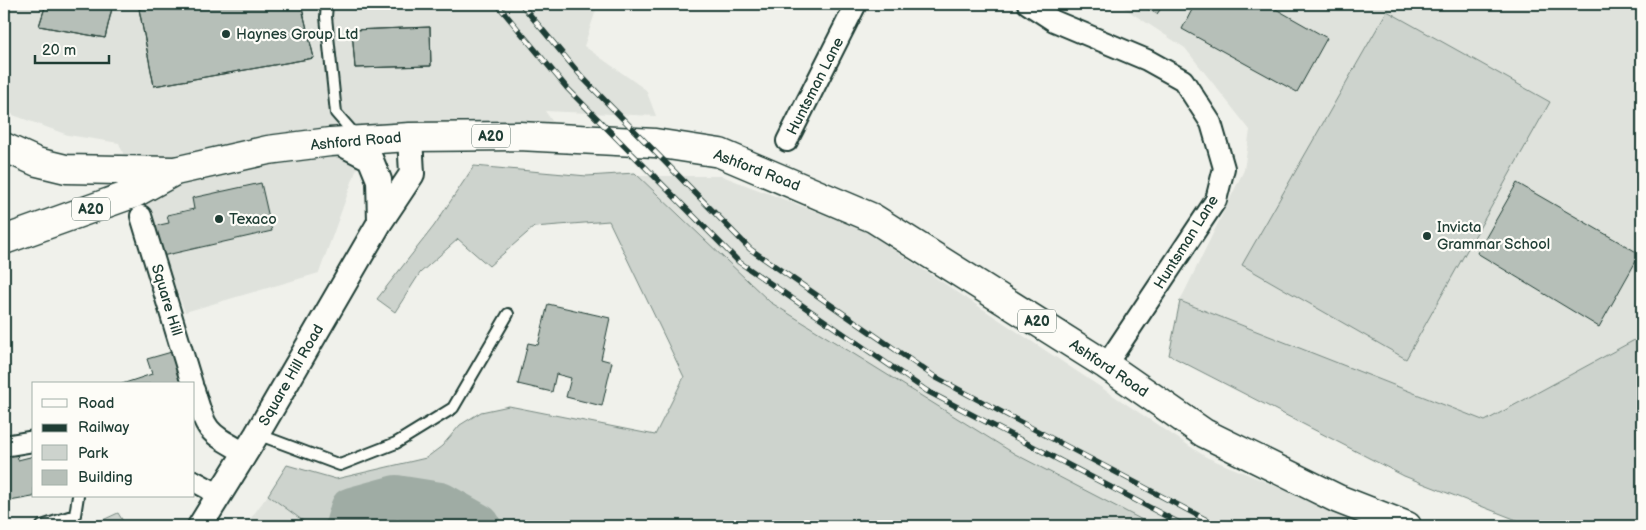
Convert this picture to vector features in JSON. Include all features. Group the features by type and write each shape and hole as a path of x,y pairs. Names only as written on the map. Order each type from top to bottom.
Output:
{"main road":[{"name":"Ashford Road","path":"4,240 135,193 175,171 268,150 349,141 410,137 572,138 655,143 720,153 873,218 1106,365 1204,433 1338,499 1407,526"},
{"name":"A20","path":"4,147 37,162 66,170 175,171"}],"street":[{"name":"Huntsman Lane","path":"787,141 856,4"},
{"name":"Huntsman Lane","path":"1028,4 1054,21 1147,60 1184,80 1211,123 1224,168 1216,200 1106,365"},
{"name":"Square Hill Road","path":"200,526 251,444 380,222 412,174 410,137"},
{"path":"349,141 370,158 379,180 380,222"},
{"name":"Square Hill","path":"142,216 191,382"},
{"path":"195,393 204,424 210,432 251,444"},
{"path":"4,446 32,440"},
{"path":"195,482 220,494"}],"lane":[{"path":"327,4 326,17 336,113 349,141"},
{"path":"251,444 340,466 396,442 453,408 508,314"},
{"path":"42,526 75,515 78,498"}],"shaded area":[{"path":"4,4 598,4 584,46 646,90 656,116 545,111 555,125 373,124 319,273 185,312 119,143 68,135 13,115 4,107"},
{"name":"Invicta Grammar School","path":"1118,4 1642,4 1642,360 1485,421 1180,301 1244,170 1250,130 1185,48"},
{"path":"587,176 722,176 862,229 1206,457 1371,526 1050,526"},
{"path":"268,495 310,526 245,526"}],"green space":[{"path":"1387,11 1550,102 1406,359 1242,265"},
{"path":"474,166 587,176 635,173 770,302 1015,454 1154,526 501,526 400,489 352,497 341,526 310,526 268,495 287,465 336,479 426,458 442,446 460,425 481,412 509,406 655,435 684,377 609,221 534,227 489,266 458,239 420,273 395,312 377,299 434,226"},
{"path":"1180,301 1485,421 1642,336 1642,526 1532,526 1404,476 1169,355"},
{"path":"118,513 126,526 90,526"}],"building":[{"path":"46,4 113,4 105,38 39,26"},
{"path":"46,4 113,4 105,38 39,26"},
{"name":"Haynes Group Ltd","path":"170,4 301,4 314,58 154,86 139,9"},
{"name":"Haynes Group Ltd","path":"170,4 301,4 314,58 154,86 139,9"},
{"path":"1139,4 1164,4 1157,14"},
{"path":"1195,4 1267,4 1327,38 1297,92 1182,29"},
{"name":"Haynes Group Ltd","path":"430,27 431,66 355,68 352,30"},
{"name":"Haynes Group Ltd","path":"430,27 431,66 355,68 352,30"},
{"name":"Texaco","path":"261,183 272,231 162,256 155,226 169,223 167,215 194,209 192,198"},
{"path":"1517,183 1640,254 1599,327 1477,253"},
{"path":"548,304 610,318 601,359 612,362 602,406 566,397 571,378 556,374 552,392 518,384 528,343 538,345"},
{"path":"175,351 184,382 128,382 152,374 147,359"},
{"path":"17,453 18,460 32,456 32,497 4,502 4,456"}],"waterway":[{"path":"347,526 352,509 396,497 440,504 479,526"}],"railway":[{"path":"497,4 567,88 739,262 927,391 1185,526"},
{"path":"521,4 582,77 750,249 935,377 1218,526"}],"place":[{"name":"Haynes Group Ltd","path":"226,34"},
{"name":"Texaco","path":"219,219"},
{"name":"Invicta Grammar School","path":"1427,236"}]}
